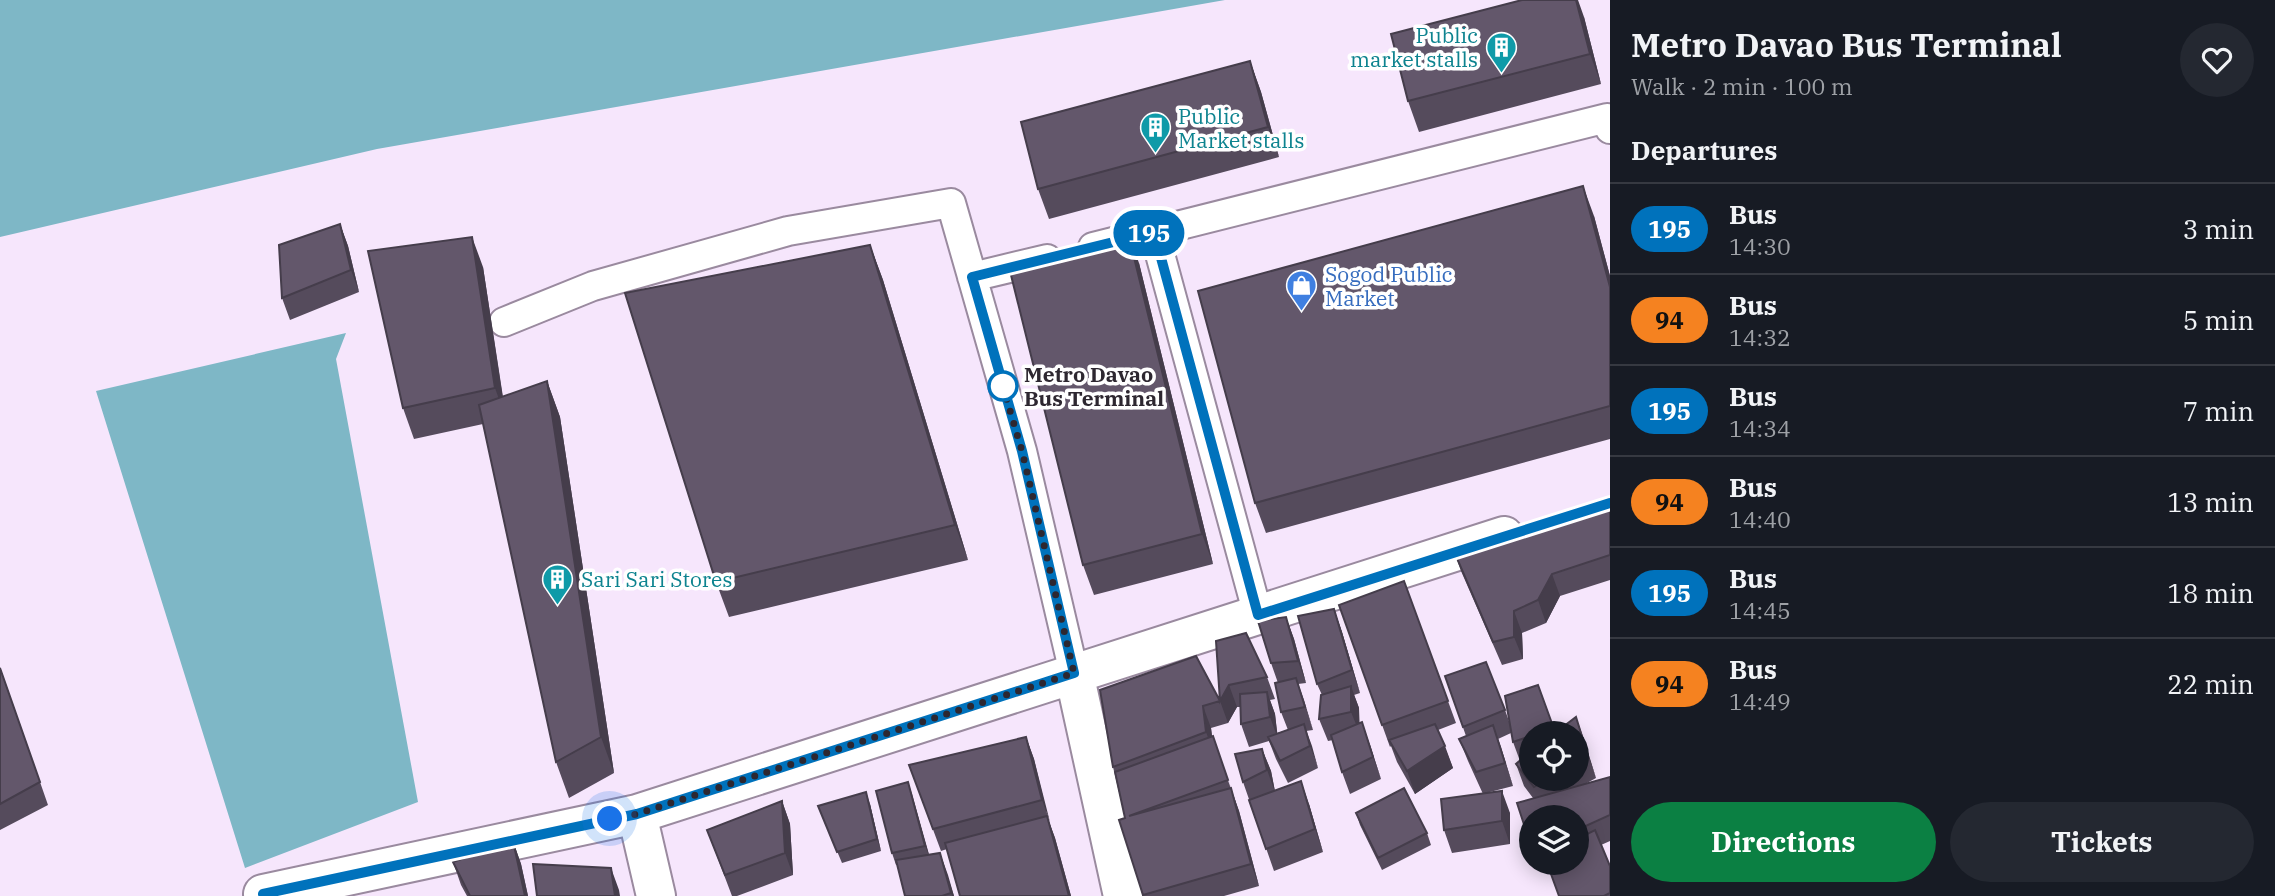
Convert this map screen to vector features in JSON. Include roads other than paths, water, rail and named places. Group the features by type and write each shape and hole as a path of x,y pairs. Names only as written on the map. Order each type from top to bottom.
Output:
{"street":[{"path":"263,894 637,814 1538,526"},
{"path":"1074,673 1123,896"},
{"path":"637,814 656,896"}],"lane":[{"path":"972,277 1607,118 1610,129"},
{"path":"504,322 593,286 788,231 951,203 1022,451 1074,673"},
{"path":"1154,232 1258,615"}],"water":[{"path":"0,0 1225,0 377,149 0,237"},
{"path":"346,333 336,359 418,802 245,868 96,391"}],"place":[{"name":"Public market stalls","path":"1501,74"},
{"name":"Public Market stalls","path":"1155,155"},
{"name":"Sogod Public Market","path":"1302,313"},
{"name":"Metro Davao Bus Terminal","path":"1003,386"},
{"name":"Sari Sari Stores","path":"558,606"}]}
